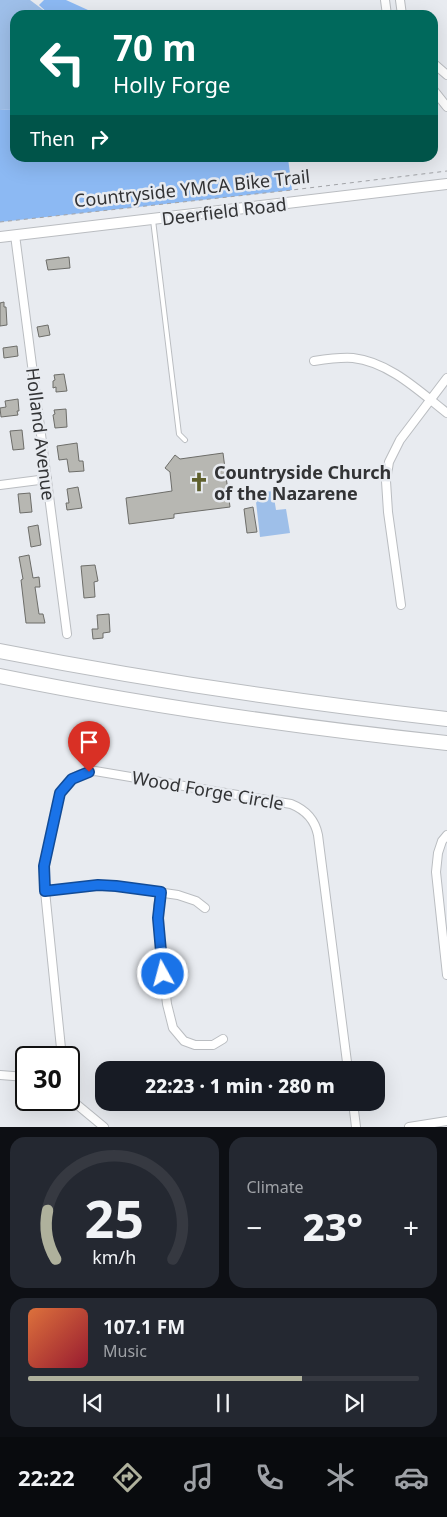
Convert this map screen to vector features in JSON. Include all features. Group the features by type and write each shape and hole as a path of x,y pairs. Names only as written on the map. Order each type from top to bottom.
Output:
{"highway":[{"path":"0,651 240,693 447,718"},
{"path":"0,676 124,700 197,711 321,729 447,743"}],"street":[{"path":"438,96 447,107"},
{"name":"Deerfield Road","path":"0,237 447,184"},
{"name":"Holland Avenue","path":"15,235 67,634"},
{"path":"314,361 347,358 371,362 399,377 447,412"},
{"path":"401,605 388,512 387,468 393,451 400,440 447,378"},
{"path":"0,485 47,479"},
{"name":"Wood Forge Circle","path":"61,1046 44,866 58,799 67,783 83,773 101,772 282,802 297,806 311,818 318,835 347,1061"},
{"path":"447,835 442,841 438,853 436,872 447,976"},
{"path":"45,891 98,885 116,886 190,898 205,908"},
{"path":"161,892 158,918 160,943 167,1004 173,1028 184,1041 195,1045 213,1045 223,1039"},
{"path":"0,1075 15,1076"},
{"path":"80,1107 104,1127"},
{"path":"354,1111 356,1127"},
{"path":"408,1127 447,1121"}],"lane":[{"path":"153,220 179,434 185,440"}],"path":[{"name":"Countryside YMCA Bike Trail","path":"0,222 447,171"}],"shaded area":[{"path":"0,0 30,0 43,10 10,10 10,109 0,110"},
{"path":"44,0 66,0 88,10 44,10 39,5"},
{"path":"10,109 10,162 288,162 292,190 0,222 0,110"},
{"path":"273,491 276,510 286,509 290,533 260,537 255,493"}],"building":[{"path":"69,257 70,268 48,270 46,260"},
{"path":"4,302 7,325 0,326 0,303"},
{"path":"48,325 50,335 39,337 37,327"},
{"path":"17,346 18,356 4,358 3,348"},
{"path":"64,374 67,391 56,392 56,387 53,388 54,375"},
{"path":"18,399 18,415 1,417 0,408 6,407 5,401"},
{"path":"66,409 67,427 55,428 54,410"},
{"path":"22,430 24,449 13,450 10,431"},
{"path":"77,443 79,461 83,461 84,471 69,472 67,459 59,460 57,446"},
{"name":"Countryside Church of the Nazarene","path":"223,453 230,507 174,514 174,518 129,524 126,498 172,491 170,472 165,468 175,455 180,459"},
{"path":"78,487 82,508 67,510 66,503 69,503 67,489"},
{"path":"30,493 32,512 20,513 18,494"},
{"path":"253,507 257,532 247,533 244,509"},
{"path":"38,525 41,545 31,547 28,527"},
{"path":"29,555 33,578 39,577 40,587 35,587 39,614 43,614 45,623 26,623 21,580 23,579 19,557"},
{"path":"95,565 98,581 94,582 95,597 84,598 81,566"},
{"path":"109,614 110,632 103,633 103,638 93,639 92,629 98,629 97,615"}],"place":[{"name":"Countryside Church of the Nazarene","path":"199,482"}],"route":[{"path":"89,772 77,775 67,783 60,793 43,872 45,891 98,885 161,892 158,918 163,974"}]}
